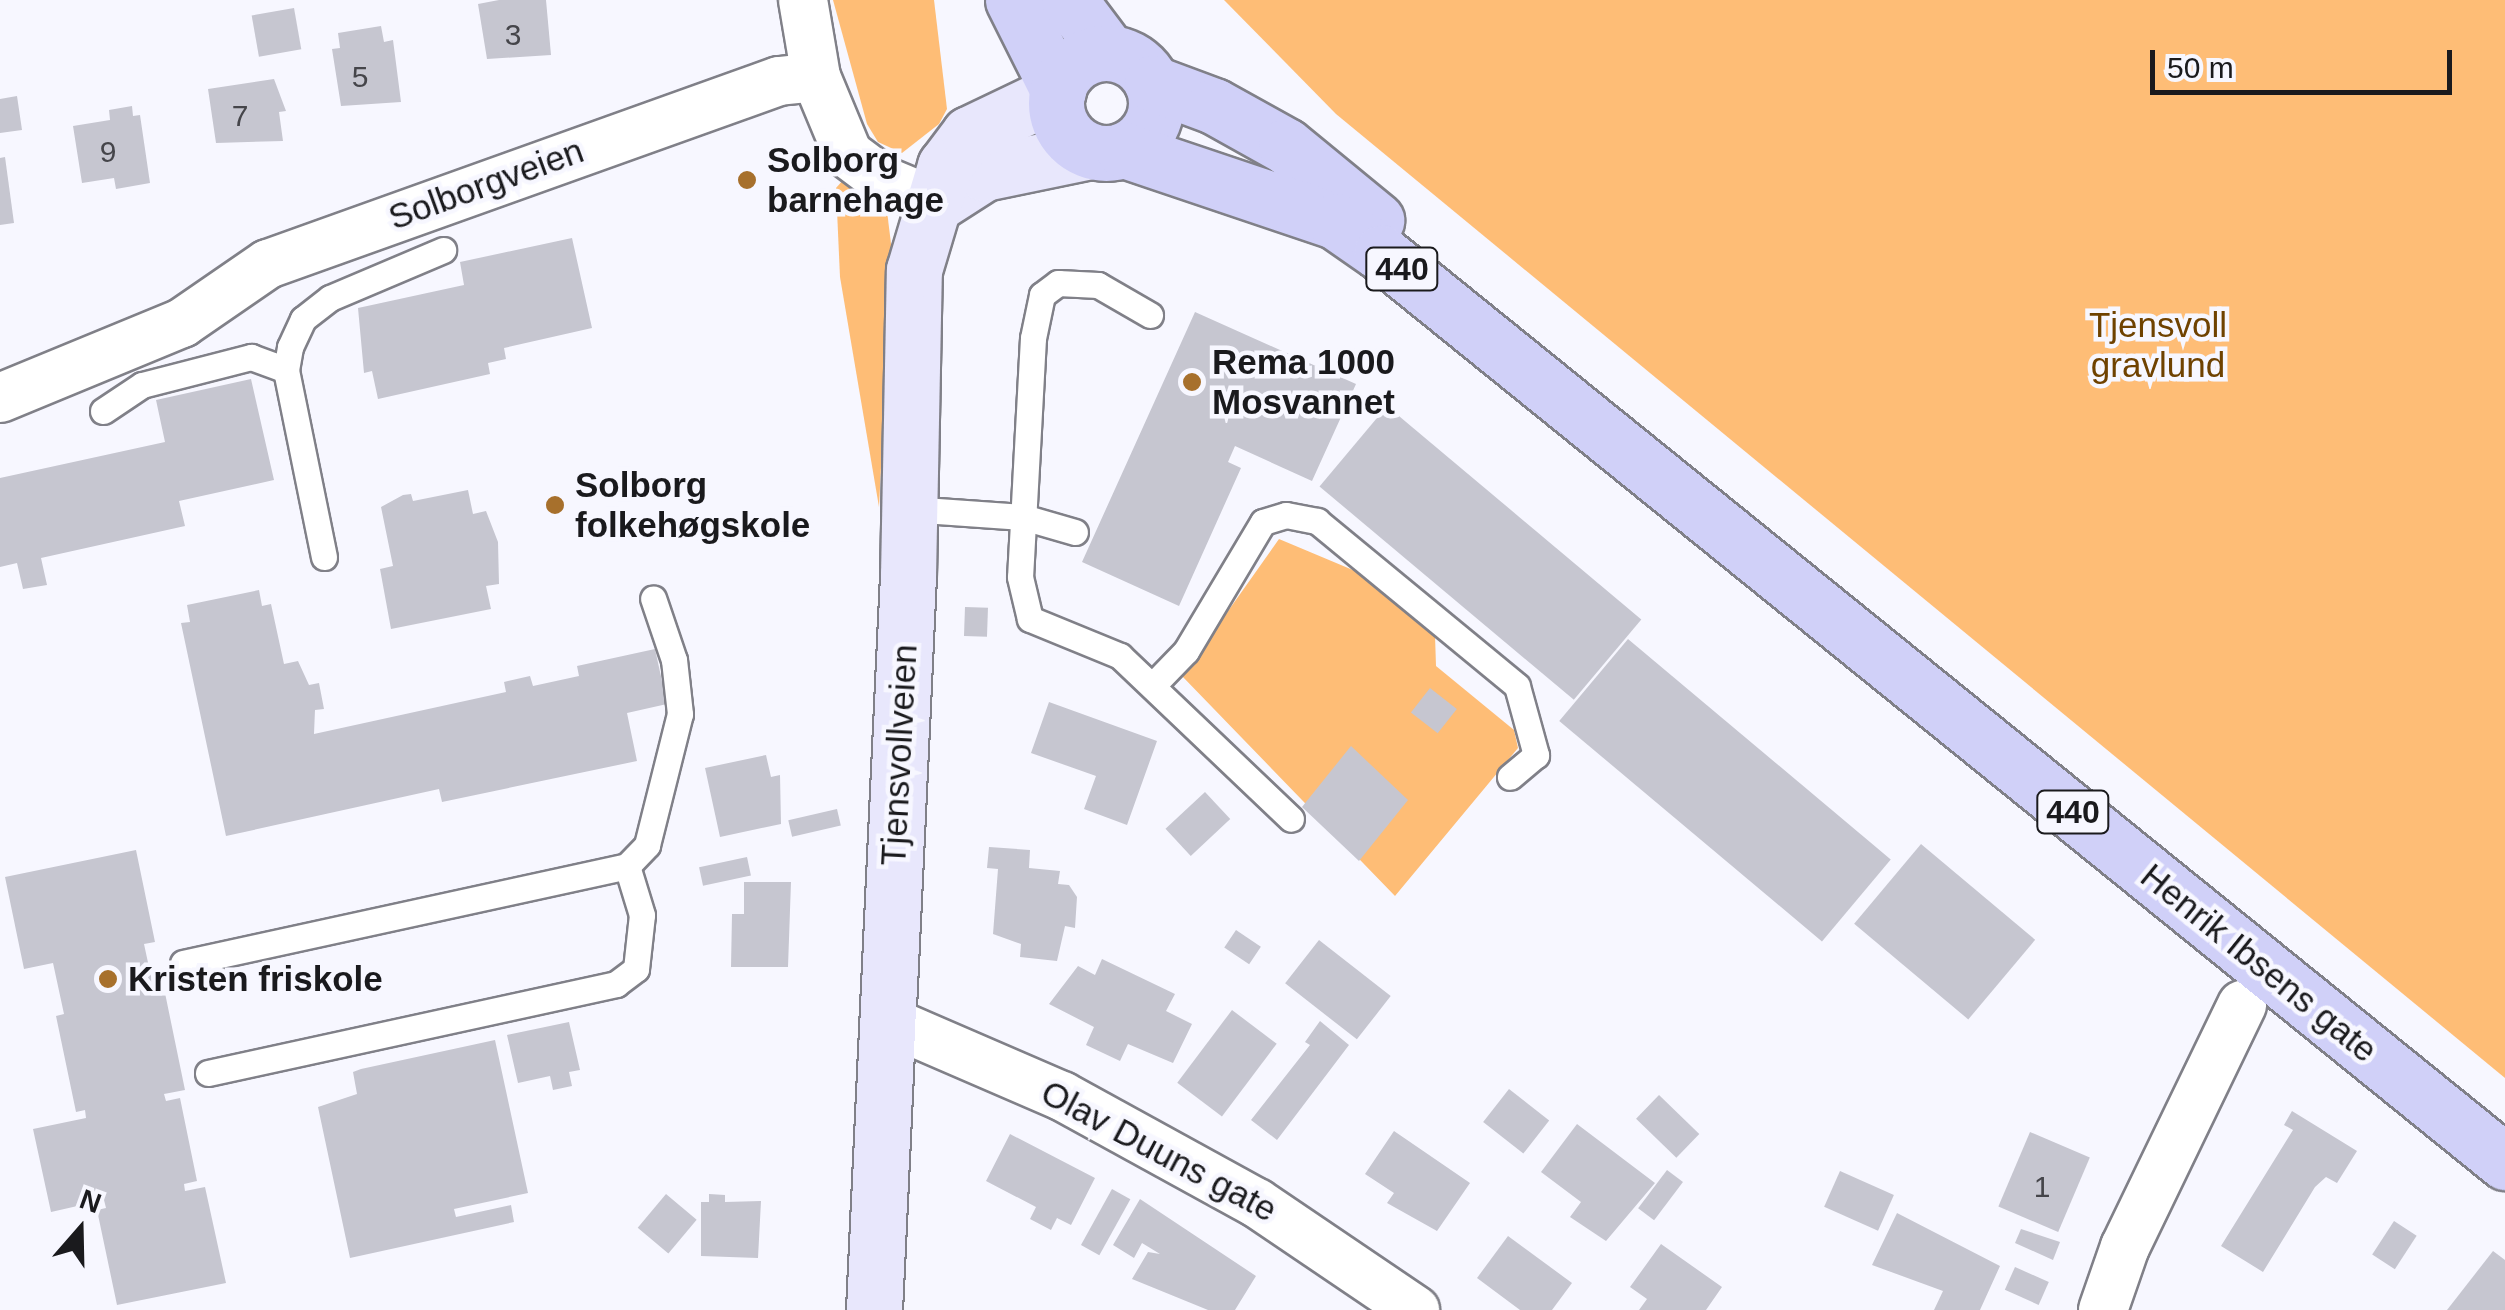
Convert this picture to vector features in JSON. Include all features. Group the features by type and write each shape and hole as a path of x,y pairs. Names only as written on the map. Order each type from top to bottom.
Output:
{"main road":[{"path":"1013,0 1058,91 1059,121 1107,150 1148,130 1155,115 1130,68 1069,0"},
{"path":"1058,91 1077,62 1130,68"},
{"name":"Henrik Ibsens gate","path":"1130,68 1214,106 1286,146 1398,238 1640,462"},
{"name":"Henrik Ibsens gate","path":"1107,150 1336,222 1640,462 2505,1162"}],"street":[{"path":"802,0 816,77 848,154 884,182 937,203 984,172 1107,150"},
{"name":"Solborgveien","path":"0,398 182,323 268,264 695,108 778,81 816,77"},
{"name":"Tjensvollveien","path":"874,1310 910,509 914,270 937,203 944,166 969,134 1058,91"},
{"path":"2103,1310 2125,1246 2242,1005"},
{"name":"Olav Duuns gate","path":"886,1020 1062,1096 1257,1202 1415,1310"}],"lane":[{"path":"324,557 286,370 303,319 330,298 443,250"},
{"path":"1150,315 1098,285 1058,283 1042,295 1033,338 1020,577 1030,619 1120,656 1154,684 1291,820"},
{"path":"102,411 142,385 251,357 286,370"},
{"path":"910,509 1024,517 1075,532"},
{"path":"1154,684 1186,651 1263,522 1286,515 1317,521 1518,686 1536,755 1510,777"},
{"path":"183,964 627,866 647,845 680,714 674,660 652,598"},
{"path":"208,1073 616,984 636,969 642,915 627,866"}],"green space":[{"path":"833,0 934,0 947,109 939,124 902,153 878,142 867,124"},
{"name":"Tjensvoll gravlund","path":"1224,0 2505,0 2505,1078 1336,114"},
{"path":"844,179 887,211 892,252 879,507 840,277 836,188"},
{"path":"1279,539 1360,573 1435,635 1436,666 1514,730 1518,748 1395,896 1182,676"}],"building":[{"path":"546,0 551,55 487,59 478,4"},
{"path":"294,8 301,49 259,57 252,15"},
{"path":"381,26 384,42 393,40 401,102 341,106 332,49 340,48 338,33"},
{"path":"274,79 286,111 279,112 283,141 216,143 208,89"},
{"path":"17,96 22,130 0,133 0,99"},
{"path":"132,106 133,116 140,115 150,183 116,189 114,178 82,183 73,126 110,120 109,110"},
{"path":"5,157 14,223 0,225 0,158"},
{"path":"572,238 592,328 504,348 506,359 488,363 490,374 378,399 372,371 364,373 358,308 464,285 460,262"},
{"path":"1195,312 1356,384 1312,481 1235,446 1228,462 1241,468 1179,606 1082,562"},
{"path":"251,379 274,480 179,501 185,526 41,558 47,585 23,589 17,563 0,567 0,478 165,442 156,400"},
{"path":"1387,406 1641,619 1574,700 1320,486"},
{"path":"468,490 473,514 486,511 498,542 499,584 486,586 491,609 391,629 380,569 393,566 381,507 403,495 411,494 413,501"},
{"path":"259,590 262,606 271,604 284,664 298,661 309,685 319,683 324,709 315,710 314,734 506,692 504,682 530,676 533,686 579,676 577,666 655,649 667,704 627,713 637,761 442,802 439,789 226,836 181,623 190,622 187,605"},
{"path":"965,607 988,608 987,637 964,636"},
{"path":"1628,639 1891,859 1822,941 1559,721"},
{"path":"1430,688 1457,709 1438,733 1411,712"},
{"path":"1049,702 1157,741 1127,825 1084,809 1096,776 1031,753"},
{"path":"1351,746 1408,800 1359,861 1302,807"},
{"path":"766,755 771,777 780,775 781,824 720,837 705,768"},
{"path":"1205,792 1230,819 1191,856 1166,829"},
{"path":"837,809 841,826 792,837 788,820"},
{"path":"1921,844 2035,940 1968,1019 1854,924"},
{"path":"989,847 1030,850 1029,868 1060,871 1058,884 1069,885 1077,897 1075,928 1065,926 1057,961 1020,957 1021,944 993,934 998,869 987,868"},
{"path":"136,850 155,942 144,944 155,995 165,993 185,1090 164,1094 166,1101 180,1098 197,1181 184,1184 185,1191 205,1187 226,1283 117,1305 97,1210 106,1208 104,1200 51,1212 33,1129 86,1118 85,1110 76,1112 56,1016 64,1014 53,963 24,969 5,877"},
{"path":"747,857 751,876 703,886 699,867"},
{"path":"744,882 791,882 788,967 731,967 732,914 744,914"},
{"path":"1236,930 1261,947 1249,964 1224,947"},
{"path":"1319,940 1391,996 1357,1039 1285,983"},
{"path":"1102,959 1175,994 1166,1011 1192,1024 1173,1063 1128,1044 1120,1061 1086,1045 1094,1027 1049,1004 1078,966 1095,975"},
{"path":"1232,1010 1277,1044 1222,1116 1177,1083"},
{"path":"1320,1021 1349,1045 1277,1140 1251,1120 1310,1045 1305,1042"},
{"path":"569,1022 580,1070 569,1072 572,1086 553,1090 550,1076 518,1083 507,1035"},
{"path":"495,1040 528,1193 454,1209 456,1217 511,1205 514,1222 350,1258 318,1107 357,1094 353,1072"},
{"path":"1509,1089 1549,1120 1523,1153 1483,1122"},
{"path":"1659,1095 1699,1134 1676,1158 1636,1119"},
{"path":"2292,1111 2357,1151 2337,1183 2326,1177 2315,1187 2263,1272 2221,1246 2293,1130 2284,1125"},
{"path":"1577,1124 1655,1183 1606,1241 1570,1217 1581,1202 1541,1172"},
{"path":"1394,1131 1470,1183 1437,1231 1387,1203 1394,1193 1365,1174"},
{"path":"2030,1132 2090,1157 2058,1232 1998,1207"},
{"path":"1010,1134 1095,1178 1071,1225 1057,1218 1051,1230 1030,1219 1036,1207 986,1181"},
{"path":"1667,1170 1683,1182 1654,1220 1638,1208"},
{"path":"1840,1171 1894,1195 1878,1231 1824,1207"},
{"path":"1112,1189 1130,1199 1099,1255 1081,1245"},
{"path":"666,1194 697,1220 668,1253 638,1228"},
{"path":"709,1194 725,1195 725,1202 761,1201 758,1258 701,1256 701,1202 709,1202"},
{"path":"1140,1199 1256,1276 1235,1310 1208,1310 1132,1279 1148,1252 1160,1254 1142,1243 1134,1258 1113,1245"},
{"path":"1897,1213 2000,1266 1980,1310 1934,1310 1943,1291 1872,1265"},
{"path":"2394,1221 2417,1236 2395,1269 2372,1255"},
{"path":"2021,1229 2060,1242 2053,1260 2015,1243"},
{"path":"1508,1236 1572,1283 1552,1310 1520,1310 1477,1278"},
{"path":"1661,1244 1722,1287 1706,1310 1639,1310 1647,1299 1630,1287"},
{"path":"2493,1251 2505,1260 2505,1310 2447,1310"},
{"path":"2015,1267 2049,1282 2039,1305 2005,1290"}],"place":[{"name":"Solborg barnehage","path":"747,180"},
{"name":"Rema 1000 Mosvannet","path":"1192,382"},
{"name":"Solborg folkehøgskole","path":"555,505"},
{"name":"Kristen friskole","path":"108,979"}]}
